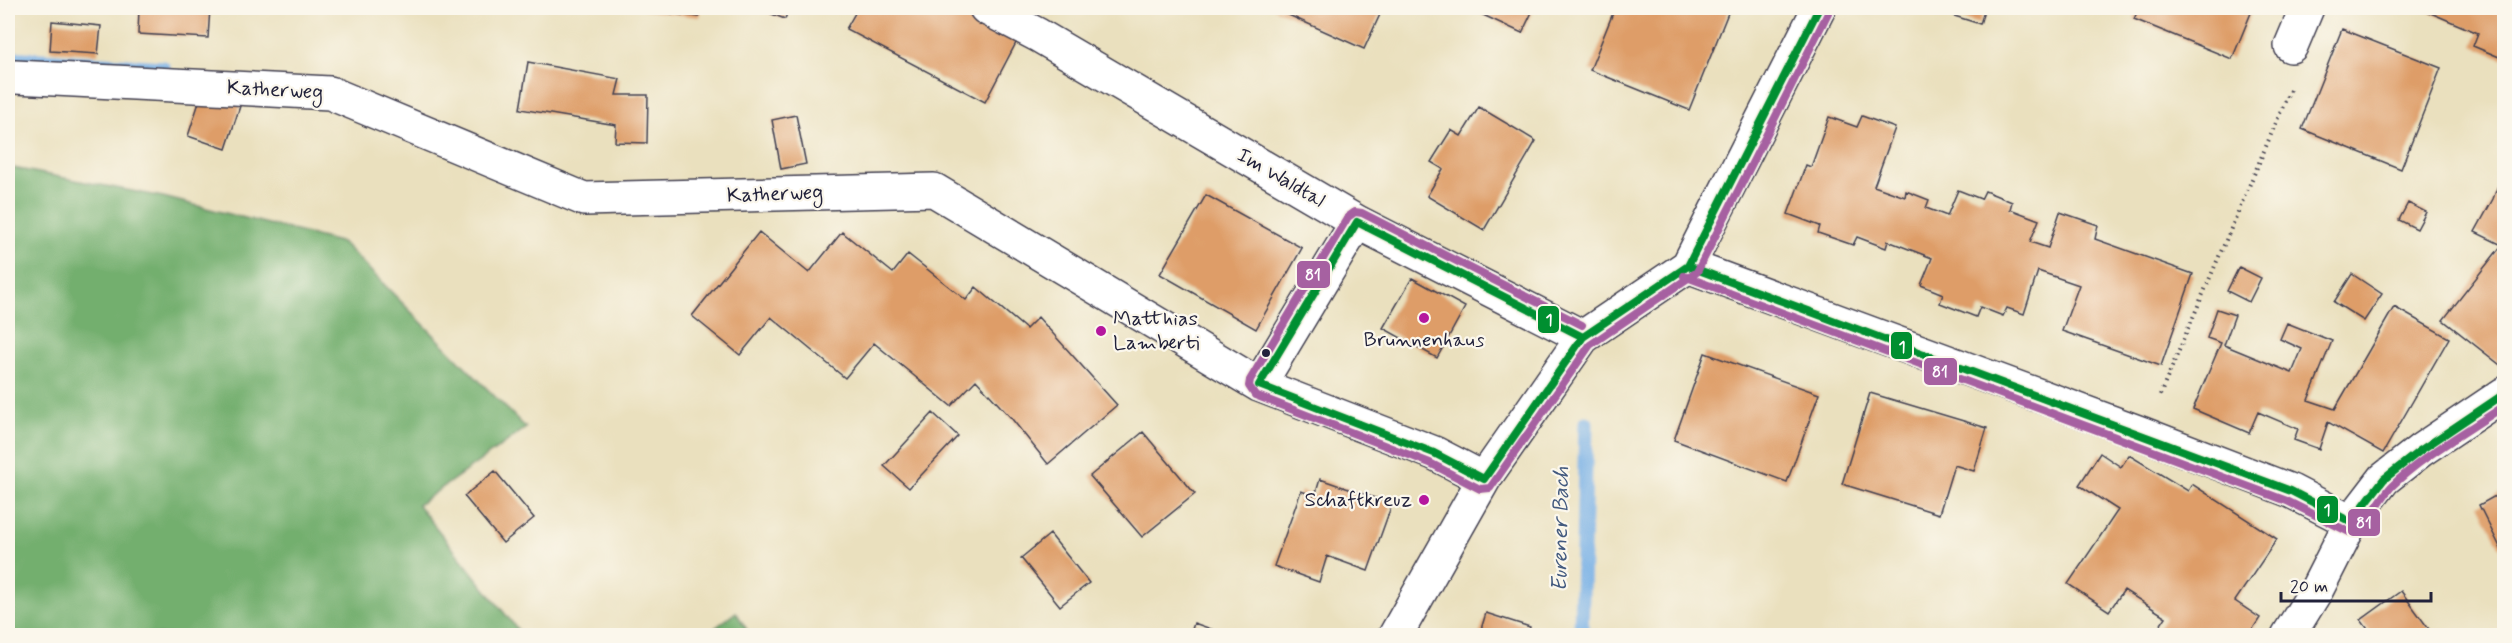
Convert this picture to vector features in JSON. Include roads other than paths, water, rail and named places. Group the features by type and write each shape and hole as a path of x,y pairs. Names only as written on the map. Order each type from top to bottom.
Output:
{"street":[{"name":"Im Waldtal","path":"986,8 1038,35 1357,222 1583,337"},
{"path":"1395,636 1484,479 1583,337 1688,266 1819,8"},
{"path":"2291,46 2307,8"},
{"name":"Katherweg","path":"15,77 330,93 584,199 934,190 1259,385 1434,453 1484,479"},
{"path":"1259,385 1357,222"},
{"path":"1688,266 2291,491 2351,522"},
{"path":"2288,636 2317,589 2351,522 2384,479 2429,444 2505,394"}],"waterway":[{"path":"8,58 163,68"},
{"name":"Eurener Bach","path":"1581,636 1586,423"}],"place":[{"name":"Brunnenhaus","path":"1424,318"},
{"name":"Matthias Lamberti","path":"1101,331"},
{"name":"Schaftkreuz","path":"1424,500"}]}
